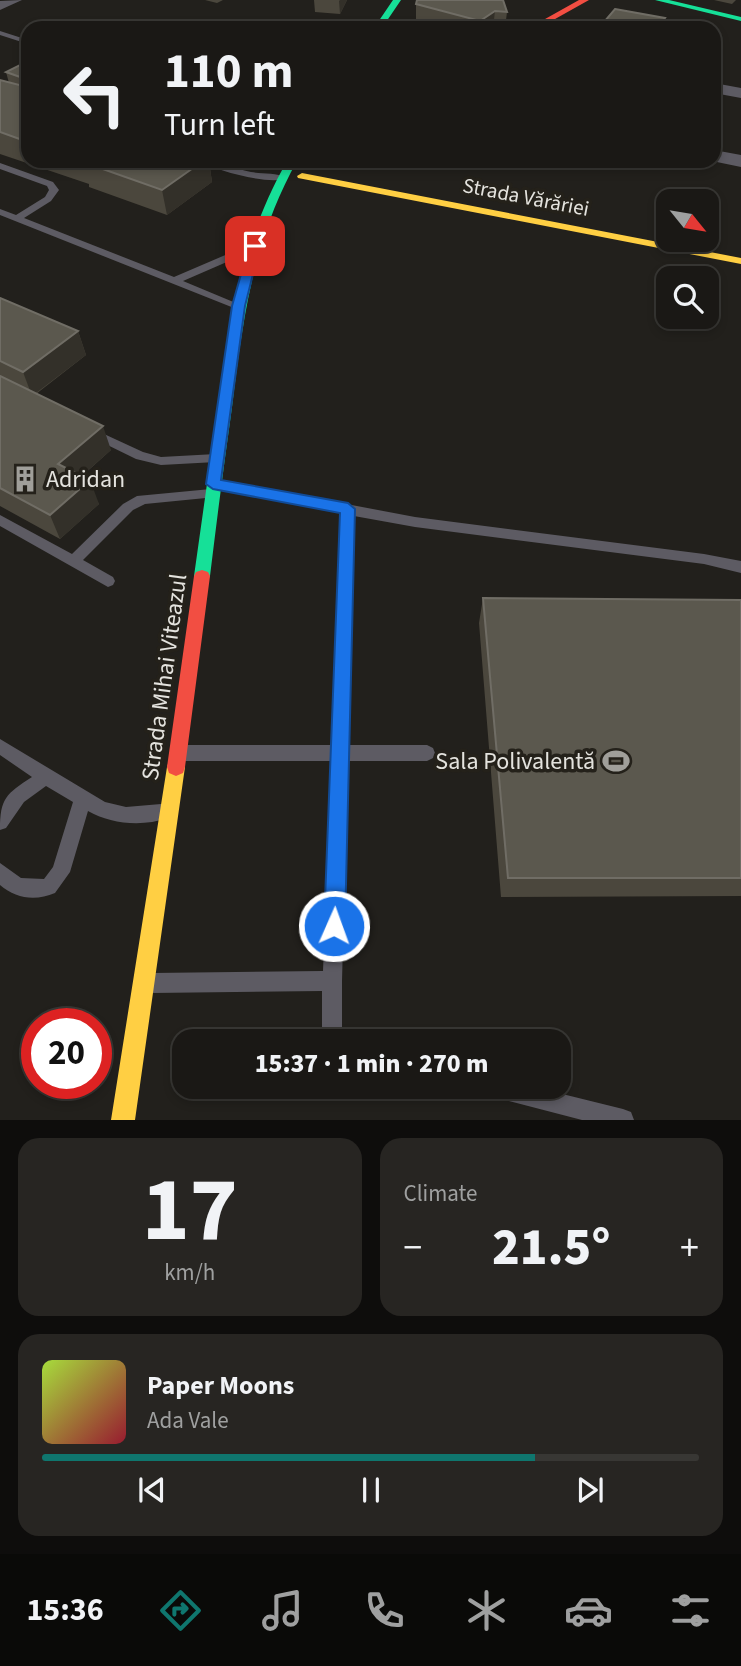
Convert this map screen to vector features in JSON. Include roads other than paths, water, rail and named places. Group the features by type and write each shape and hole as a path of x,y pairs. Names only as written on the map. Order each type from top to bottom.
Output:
{"main road":[{"path":"402,21 415,0"},
{"path":"546,21 585,0"},
{"path":"659,0 741,19"},
{"path":"382,21 393,3"},
{"name":"Strada Mihai Viteazul","path":"123,1120 239,306 255,244 270,201 287,168"},
{"name":"Strada Mihai Viteazul","path":"255,244 308,168"},
{"name":"Strada Vărăriei","path":"302,176 741,261"}],"street":[{"path":"0,6 15,0"},
{"path":"721,89 741,93"},
{"path":"721,157 741,161"}],"lane":[{"path":"0,33 21,39"},
{"path":"0,166 50,184 54,190 48,199 16,219"},
{"path":"228,168 252,175 281,178"},
{"path":"0,212 239,306"},
{"path":"173,281 255,244"},
{"path":"82,428 140,456 160,461 216,458"},
{"path":"73,561 128,507 142,499 212,489 415,522 704,559 741,567"},
{"path":"332,1029 348,509"},
{"path":"0,520 108,581"},
{"path":"0,746 102,810 125,814 169,811"},
{"path":"177,753 427,753"},
{"path":"0,822 18,796 46,777"},
{"path":"0,873 10,885 30,890 49,887 61,872 83,797"},
{"path":"142,983 332,981"},
{"path":"541,1099 623,1120"}],"place":[{"name":"Adridan","path":"25,479"},
{"name":"Sala Polivalentă","path":"616,761"}]}
